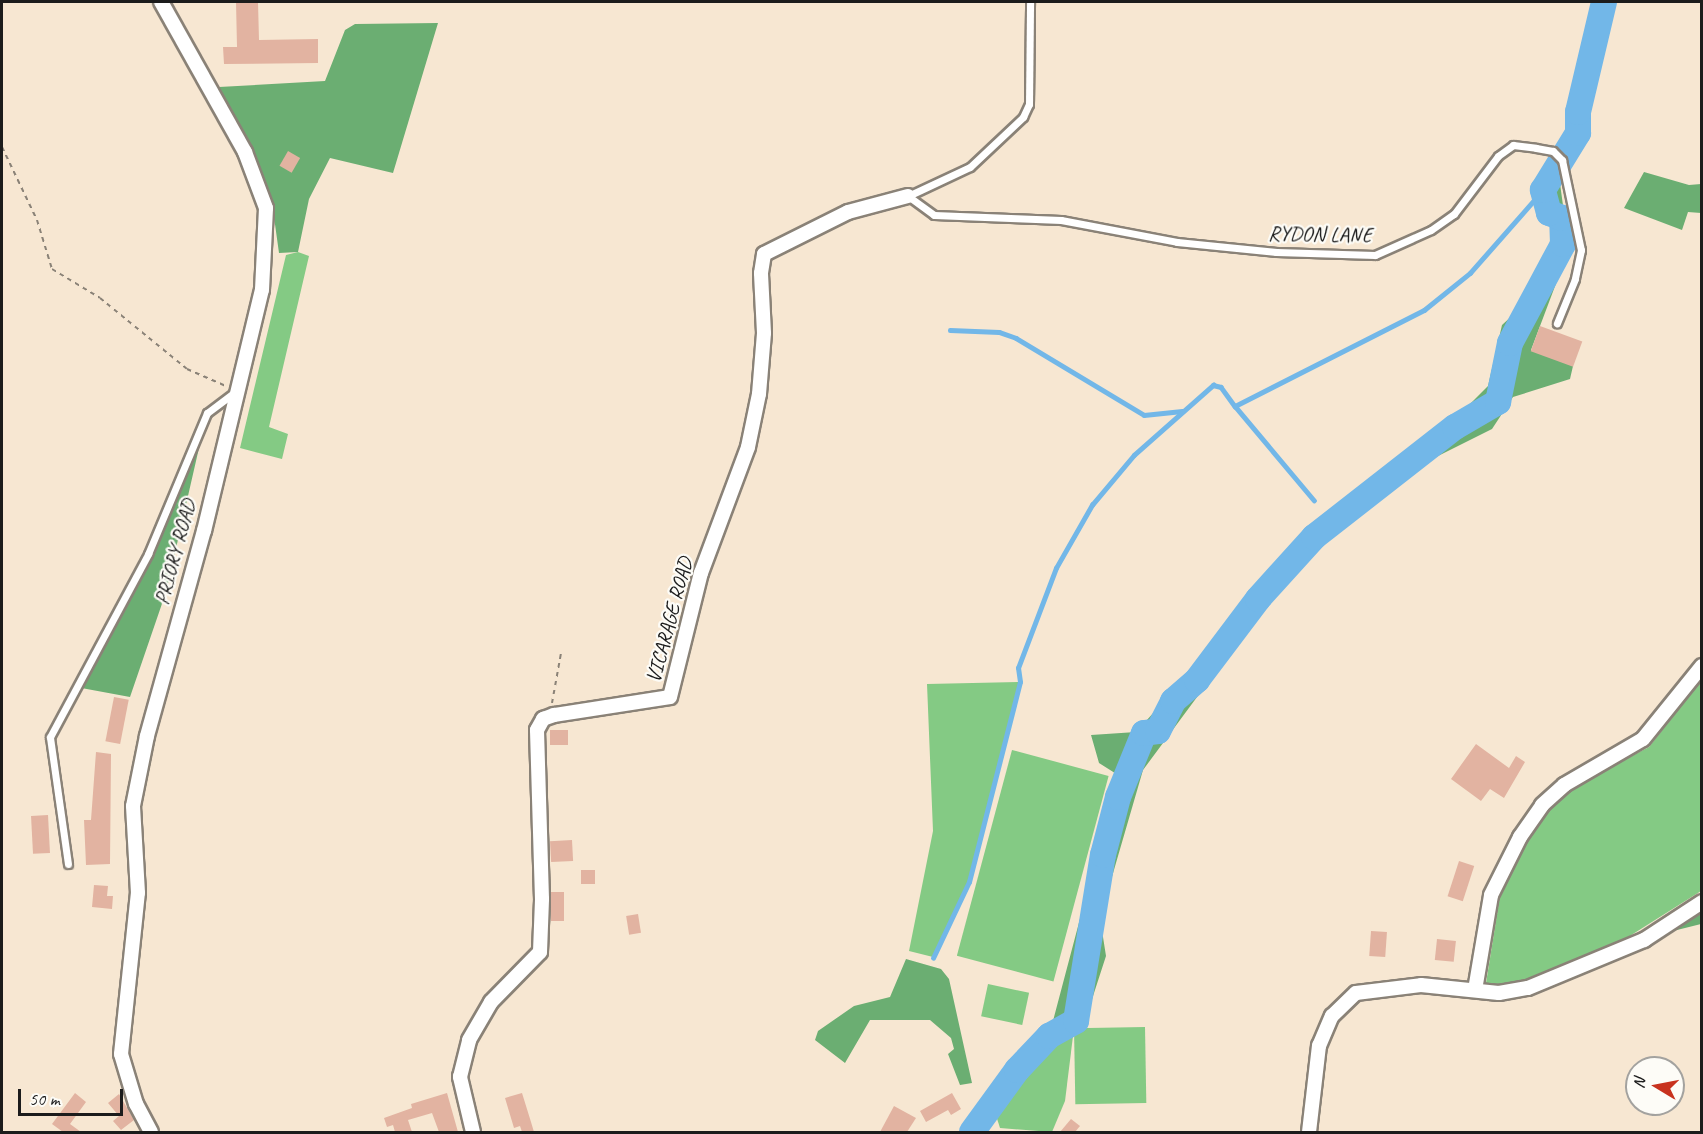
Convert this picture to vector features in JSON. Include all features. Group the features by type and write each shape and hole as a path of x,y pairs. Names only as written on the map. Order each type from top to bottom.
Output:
{"street":[{"name":"PRIORY ROAD","path":"151,1132 136,1104 121,1054 138,893 133,806 147,736 204,531 262,290 266,208 245,152 161,2"},
{"name":"VICARAGE ROAD","path":"548,717 670,697 701,573 750,436 763,344 761,273 764,254 848,212 908,196"},
{"path":"1475,990 1491,895 1520,837 1542,805 1564,785 1643,739 1701,666"},
{"path":"473,1132 460,1077 469,1040 491,1002 540,952 542,899 537,730 548,717"},
{"path":"1309,1132 1319,1046 1332,1016 1356,993 1421,985 1499,993 1528,988 1579,970 1644,940 1701,902"}],"lane":[{"path":"908,196 970,167 1023,117 1029,104 1030,2"},
{"name":"RYDON LANE","path":"908,196 934,215 1061,220 1177,242 1276,252 1375,255 1431,230 1454,214 1498,156 1514,145 1553,151 1562,160 1581,250 1575,279 1557,323"},
{"path":"68,864 50,737 148,554 207,412 237,391"}],"path":[{"path":"2,147 37,220 52,269 100,298 187,369 237,391"},
{"path":"548,717 561,652"}],"green space":[{"path":"438,23 393,173 330,158 309,199 298,252 279,253 273,210 219,87 325,81 345,30 355,24"},
{"path":"1558,169 1569,249 1531,350 1573,366 1570,379 1513,397 1492,429 1418,466 1303,554 1143,770 1100,918 1106,956 1083,1027 1073,1036 1049,1036 1118,775 1099,763 1091,735 1136,732 1225,634 1281,558 1326,514 1449,425 1488,386 1502,325 1526,303 1561,218 1549,213 1543,190"},
{"path":"1644,172 1689,185 1701,184 1701,213 1688,212 1682,230 1624,208"},
{"path":"298,252 309,256 269,427 288,434 282,459 240,448 286,255"},
{"path":"207,413 166,592 130,697 76,687 129,592"},
{"path":"1701,681 1701,891 1606,951 1536,979 1507,987 1486,983 1500,896 1531,828 1546,807 1567,790 1649,747"},
{"path":"1020,682 969,882 933,957 909,951 933,831 927,684"},
{"path":"1012,750 1109,776 1053,982 957,956"},
{"path":"1701,907 1701,924 1661,934"},
{"path":"906,959 941,969 949,979 972,1083 960,1085 948,1054 954,1049 951,1038 930,1020 870,1020 845,1063 815,1040 818,1031 854,1006 890,997"},
{"path":"988,984 1029,993 1022,1025 981,1016"},
{"path":"1145,1027 1146,1103 1075,1104 1074,1028"},
{"path":"1049,1036 1073,1036 1065,1101 1052,1132 1000,1128 993,1106 1017,1070"}],"building":[{"path":"236,2 258,2 259,40 318,39 318,63 224,64 223,47 237,47"},
{"path":"288,151 300,158 292,173 280,166"},
{"path":"1540,326 1582,341 1573,367 1531,351"},
{"path":"114,697 129,700 120,744 105,741"},
{"path":"550,730 568,730 568,745 550,745"},
{"path":"1476,744 1509,768 1516,756 1525,762 1504,798 1490,789 1481,801 1451,779"},
{"path":"96,752 111,754 110,864 86,865 84,820 91,820"},
{"path":"48,815 50,853 33,854 31,816"},
{"path":"572,840 573,861 551,862 550,841"},
{"path":"1459,861 1474,866 1463,901 1448,896"},
{"path":"581,870 595,870 595,884 581,884"},
{"path":"94,885 108,886 107,896 113,896 112,909 92,907"},
{"path":"551,892 564,892 564,921 551,921"},
{"path":"638,914 641,933 629,935 626,916"},
{"path":"1371,931 1387,932 1385,957 1369,956"},
{"path":"1437,939 1456,941 1454,962 1435,960"},
{"path":"75,1093 86,1102 70,1124 81,1132 63,1132 52,1124"},
{"path":"447,1093 458,1132 439,1132 432,1113 408,1120 412,1132 395,1132 393,1125 387,1127 384,1118 412,1108 411,1104"},
{"path":"522,1093 534,1132 522,1132 520,1126 514,1128 505,1098"},
{"path":"952,1093 961,1109 951,1115 948,1110 926,1122 920,1111"},
{"path":"119,1094 134,1120 121,1130 113,1121 119,1116 108,1103"},
{"path":"894,1106 916,1118 907,1132 880,1132"},
{"path":"1071,1119 1080,1126 1075,1132 1060,1132"}],"waterway":[{"path":"972,1132 1017,1070 1049,1036 1076,1021 1103,855 1118,797 1144,733 1158,731 1173,701 1197,680 1258,599 1314,537 1455,427 1498,402 1510,343 1563,244 1562,218 1549,213 1543,190 1578,133 1578,112 1604,2"},
{"path":"933,958 969,882 1020,682 1018,668 1056,568 1092,505 1134,455 1213,385 1221,387 1235,406 1424,310 1470,273 1543,190"},
{"path":"950,330 999,332 1016,338 1144,415 1182,411"},
{"path":"1235,406 1314,500"}]}
